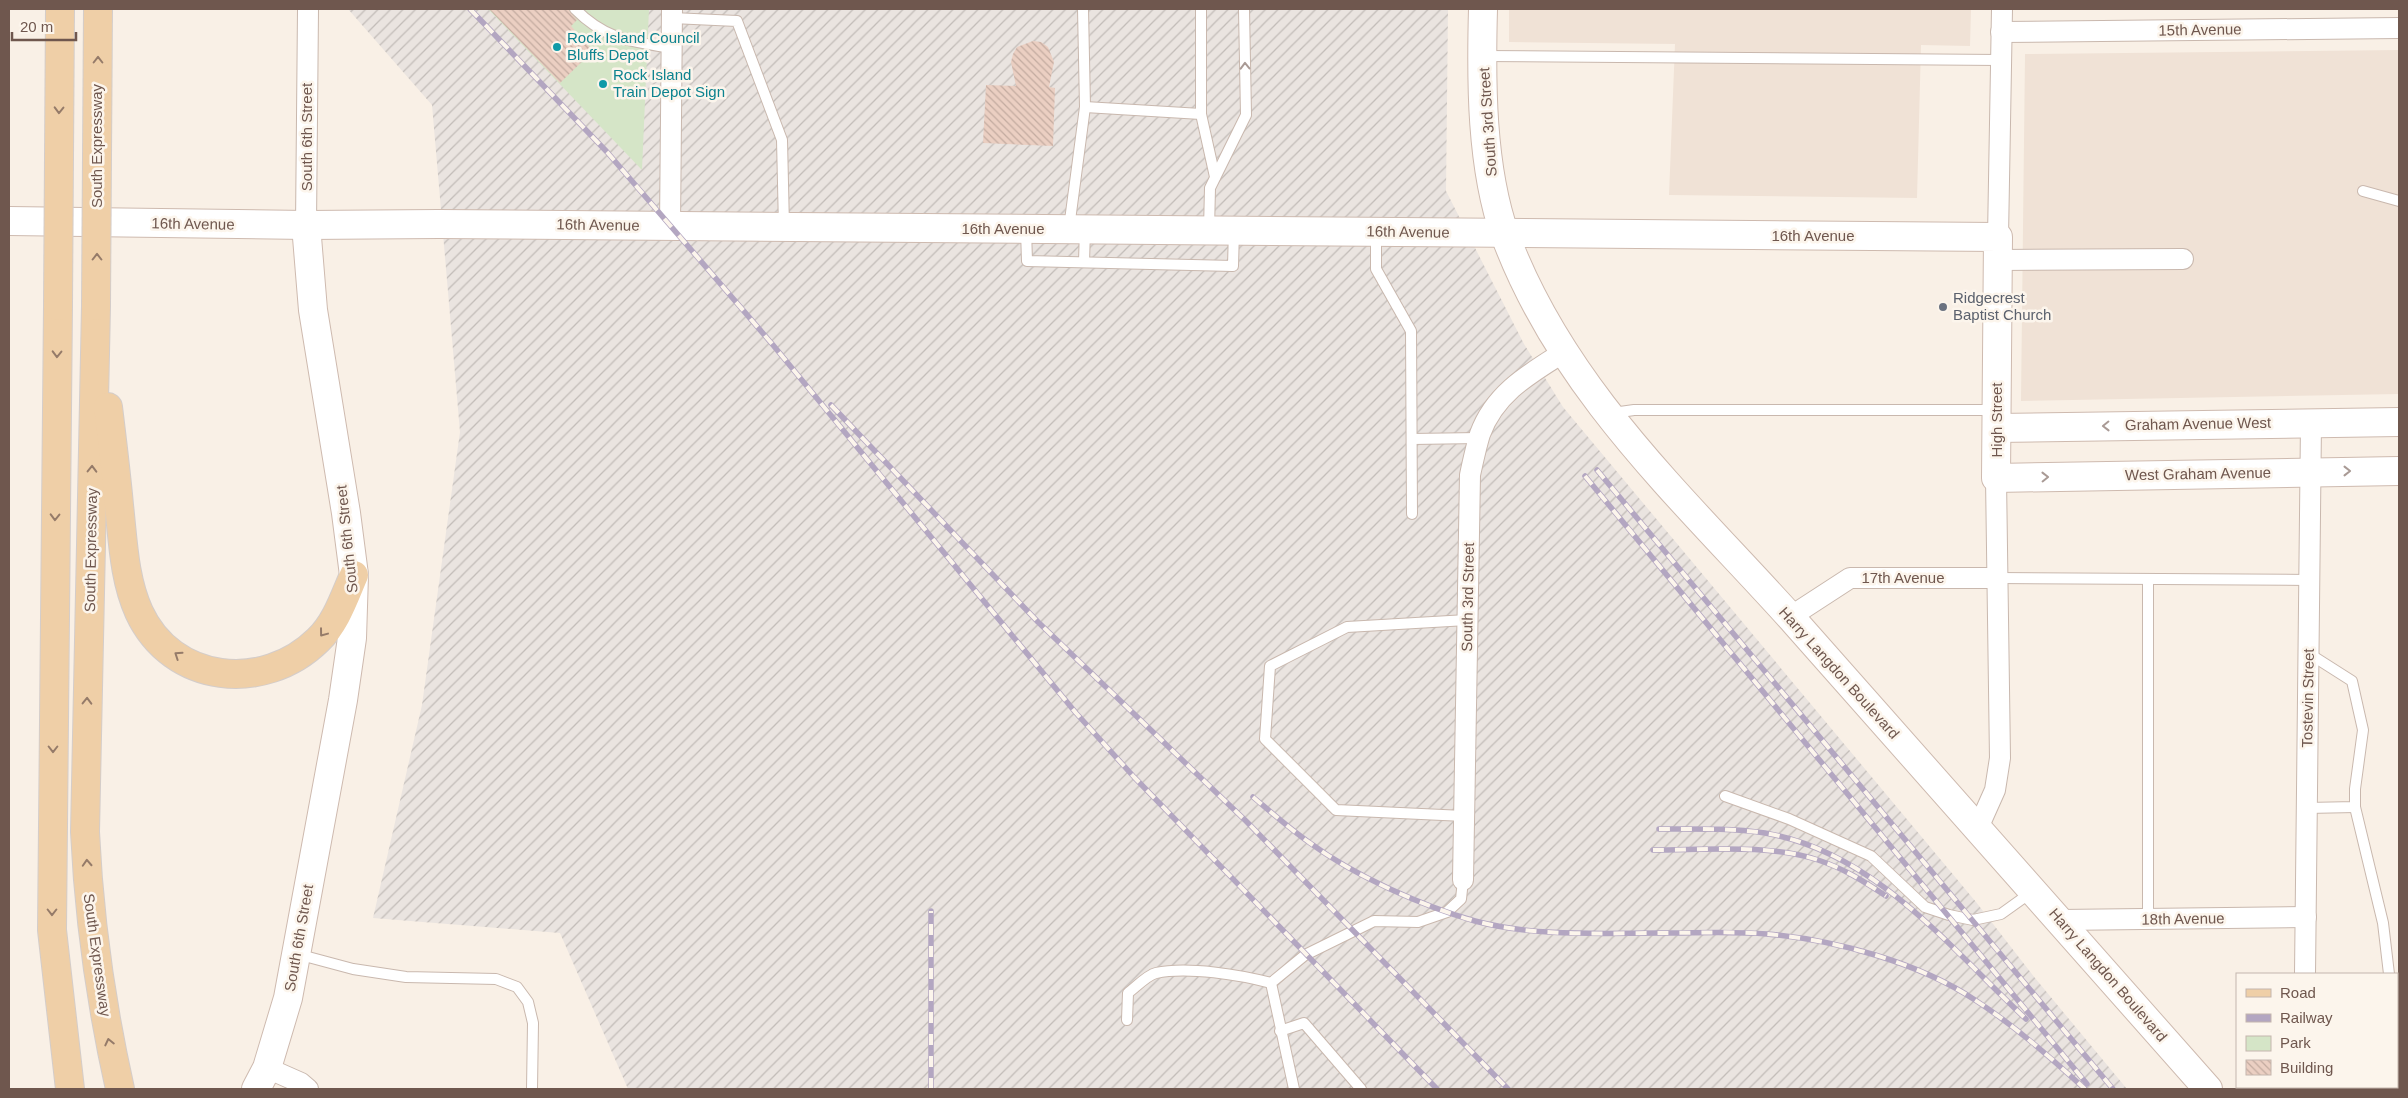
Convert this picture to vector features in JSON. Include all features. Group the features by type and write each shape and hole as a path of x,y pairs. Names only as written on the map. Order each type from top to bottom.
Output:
{"main road":[{"path":"60,9 52,930 70,1089"},
{"name":"South Expressway","path":"98,9 96,306 85,832 88,896 97,972 108,1036 120,1089"},
{"path":"96,306 128,577 140,614 153,635 187,662 216,673 239,675 273,669 294,659 318,640 337,615 354,575"}],"street":[{"name":"South 6th Street","path":"261,1079 288,998 352,638 354,575 346,513 313,310 306,226 308,9"},
{"name":"South 3rd Street","path":"1483,9 1485,117 1491,178 1505,234"},
{"name":"High Street","path":"1978,828 1995,790 2000,758 2001,692 1997,578 1996,419 2002,9"},
{"path":"670,226 672,14"},
{"name":"15th Avenue","path":"2001,32 2399,28"},
{"name":"16th Avenue","path":"9,221 306,226 439,224 1505,234 1998,249 2183,259"},
{"name":"Harry Langdon Boulevard","path":"1505,234 1529,290 1588,390 1640,453 1790,616 2208,1089"},
{"name":"South 3rd Street","path":"1463,880 1470,475 1479,438 1492,408 1523,378 1564,352"},
{"name":"Graham Avenue West","path":"1996,419 2311,423 2399,422"},
{"name":"Tostevin Street","path":"2305,973 2311,423"},
{"name":"West Graham Avenue","path":"1996,478 2399,471"},
{"name":"17th Avenue","path":"1790,616 1850,578 1997,578"},
{"name":"18th Avenue","path":"2060,920 2306,917"},
{"path":"261,1079 305,1086"}],"lane":[{"path":"575,9 589,23 616,38 671,48"},
{"path":"1083,9 1085,107 1077,229 1084,262"},
{"path":"1201,9 1201,114 1215,177"},
{"path":"1026,229 1027,261 1233,266 1210,188 1246,115 1244,9"},
{"path":"672,14 737,21 782,140 784,228"},
{"path":"1483,56 2000,60"},
{"path":"1085,107 1201,114"},
{"path":"2363,191 2399,201"},
{"path":"1376,232 1376,269 1411,331 1412,514"},
{"path":"1608,414 1634,410 1996,419"},
{"path":"1412,439 1479,438"},
{"path":"1997,578 2309,580"},
{"path":"2148,579 2148,919"},
{"path":"1464,816 1336,810 1265,739 1270,666 1347,627 1467,620"},
{"path":"2308,653 2352,681 2363,730 2355,789 2355,807 2384,923 2389,973"},
{"path":"1724,796 1789,819 1871,856 1926,907 1949,915 1973,920 2001,914 2034,890"},
{"path":"2307,808 2355,807"},
{"path":"1271,983 1305,955 1374,921 1418,922 1447,912 1460,899 1463,880"},
{"path":"296,954 353,969 406,976 496,979 517,987 528,1002 532,1023 532,1089"},
{"path":"1127,1020 1128,994 1154,973 1193,972 1241,975 1271,983"},
{"path":"1271,983 1294,1089"},
{"path":"1280,1031 1304,1023 1361,1089"}],"shaded area":[{"path":"348,9 1448,9 1446,191 1524,344 1563,407 1976,902 2035,978 2127,1089 628,1089 560,933 373,918 422,705 460,432 432,105"},
{"path":"1509,9 1971,9 1970,46 1921,45 1917,198 1669,195 1675,44 1509,42"},
{"path":"2399,50 2399,394 2021,401 2025,54"}],"green space":[{"path":"488,9 649,9 642,170"}],"building":[{"name":"Rock Island Council Bluffs Depot","path":"489,9 568,9 577,20 571,26 593,51 560,83"},
{"path":"1033,41 1041,42 1048,47 1054,62 1049,87 1055,88 1053,146 983,143 986,85 1016,86 1011,62 1013,54 1017,47"}],"railway":[{"path":"470,9 607,152 773,345 1076,713 1134,777 1437,1089"},
{"path":"831,405 1038,622 1246,821 1508,1089"},
{"path":"1597,470 2113,1089"},
{"path":"1585,476 2087,1084"},
{"path":"1253,797 1303,838 1347,867 1411,898 1475,921 1521,930 1544,932 1728,932 1767,934 1848,948 1902,964 1952,986 1990,1010 2032,1042 2085,1089"},
{"path":"1659,829 1752,831 1765,833 1805,843 1841,860 1876,881 1908,906 2026,1019"},
{"path":"1653,850 1737,849 1799,855 1818,860 1845,871 1886,896"},
{"path":"931,911 931,1089"}],"place":[{"name":"Rock Island Council Bluffs Depot","path":"557,47"},
{"name":"Rock Island Train Depot Sign","path":"603,84"},
{"name":"Ridgecrest Baptist Church","path":"1943,307"}]}
